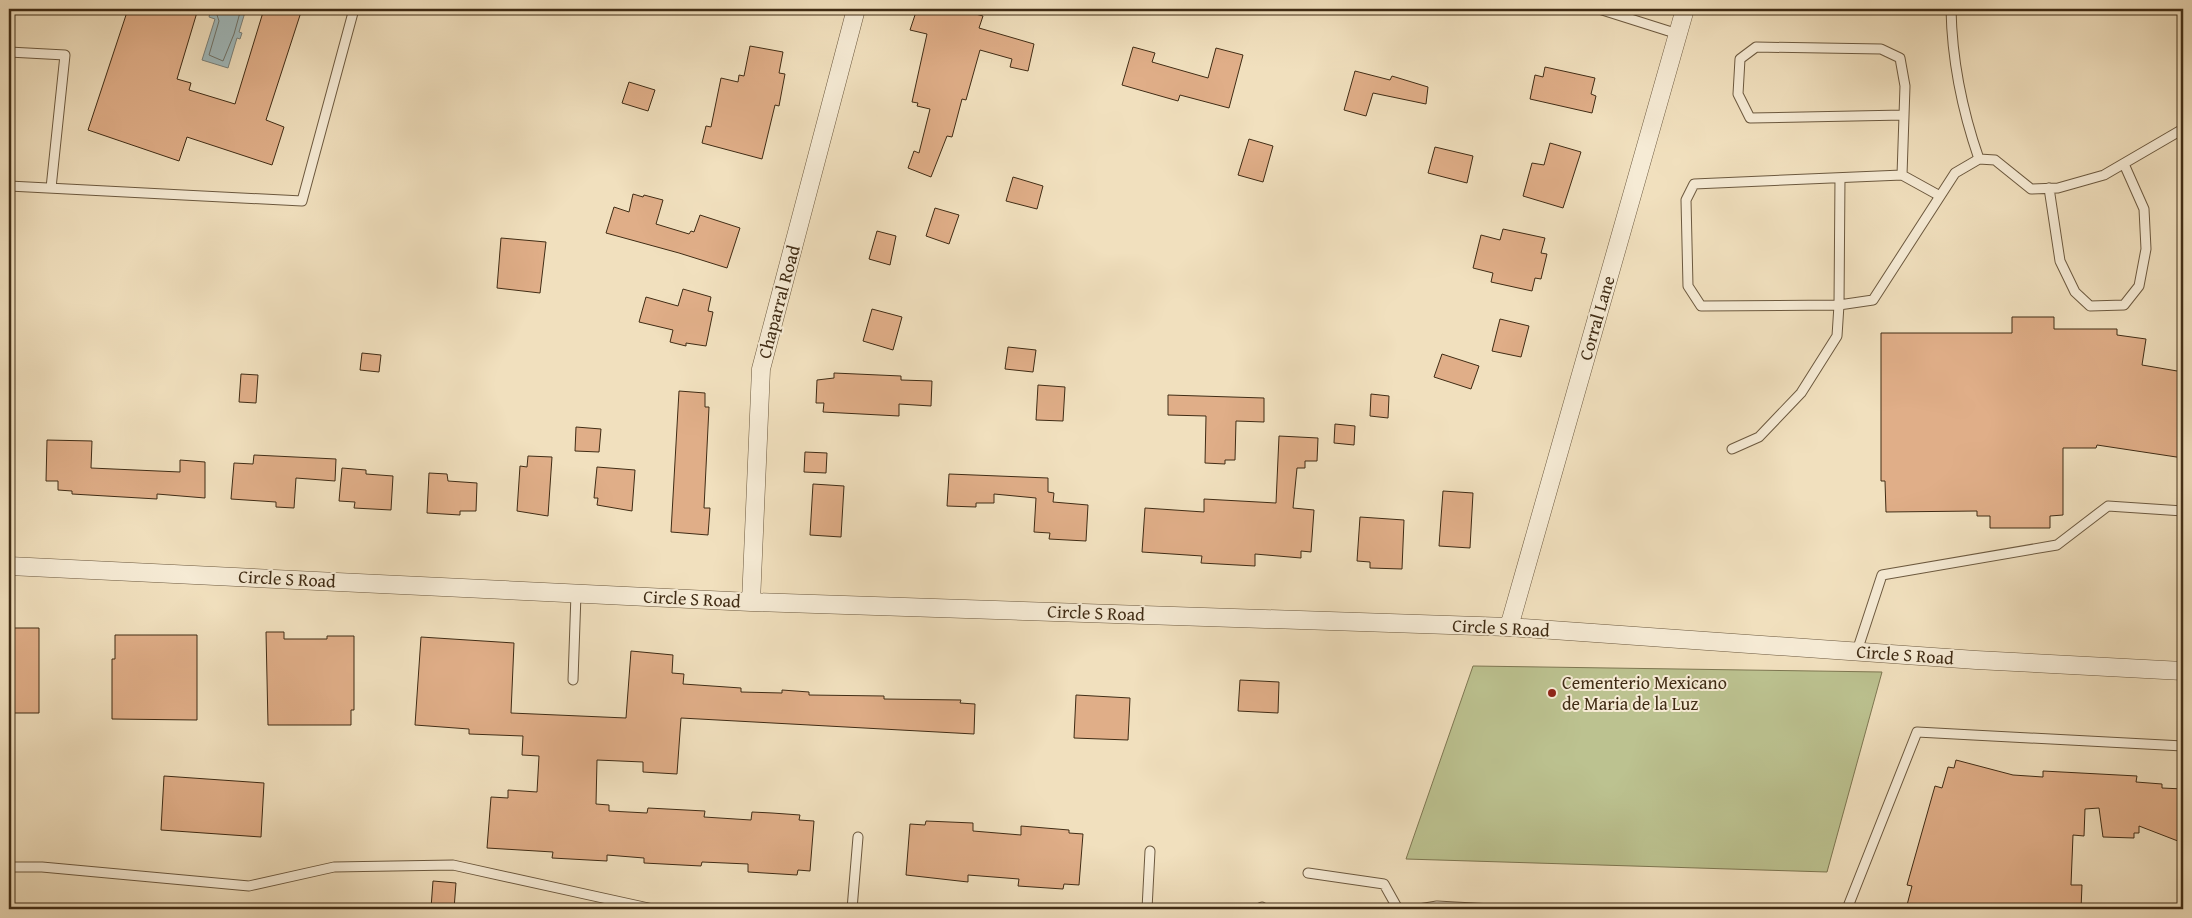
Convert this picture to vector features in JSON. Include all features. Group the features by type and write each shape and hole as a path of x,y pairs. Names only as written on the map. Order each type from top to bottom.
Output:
{"street":[{"name":"Chaparral Road","path":"751,602 761,369 856,9"},
{"name":"Corral Lane","path":"1509,627 1685,9"},
{"name":"Circle S Road","path":"9,566 751,602 1509,627 2183,671"}],"lane":[{"path":"9,186 302,201 354,9"},
{"path":"1599,9 1678,34"},
{"path":"1951,9 1952,54 1962,104 1978,159"},
{"path":"1902,175 1905,86 1900,58 1881,48 1756,46 1740,59 1738,94 1750,118 1904,115"},
{"path":"9,52 66,55 51,188"},
{"path":"1940,196 1902,175 1694,184 1686,200 1688,286 1701,306 1839,306 1873,300 1940,196 1954,173 1978,159 1994,160 2031,189 2058,188 2104,175 2183,129"},
{"path":"2049,188 2060,261 2074,292 2090,306 2124,305 2140,286 2146,249 2144,209 2124,164"},
{"path":"1732,449 1759,437 1801,393 1837,336 1840,178"},
{"path":"1856,651 1882,575 2057,545 2108,506 2183,511"},
{"path":"573,680 576,594"},
{"path":"1847,909 1917,732 2183,746"},
{"path":"852,909 858,837"},
{"path":"1147,909 1150,851"},
{"path":"9,867 42,867 249,886 334,867 453,865 653,909"},
{"path":"1308,873 1384,884 1398,909"},
{"path":"1419,909 1437,906 1492,909"},
{"path":"1258,909 1262,907 1265,909"}],"green space":[{"path":"1473,666 1882,672 1827,872 1406,859"}],"water":[{"path":"211,9 246,9 239,32 242,33 240,39 237,38 228,68 202,60 215,19 209,17"}],"building":[{"path":"128,9 198,9 177,79 191,83 189,90 235,104 264,9 302,9 266,120 284,127 272,165 187,137 179,161 88,130"},
{"path":"917,9 957,9 983,16 979,28 1034,44 1028,71 1010,67 1012,59 980,50 966,100 962,99 952,137 947,136 931,177 908,168 914,151 919,153 930,109 917,106 918,103 912,102 927,34 910,30"},
{"path":"750,46 783,52 779,73 785,74 779,106 775,105 762,159 702,143 706,126 711,127 721,78 738,82 739,75 744,76"},
{"path":"1133,47 1155,53 1152,62 1208,78 1216,48 1243,55 1229,108 1180,95 1178,101 1122,85"},
{"path":"1545,67 1595,78 1591,94 1596,96 1592,113 1530,99 1535,75 1543,77"},
{"path":"1355,71 1390,80 1392,76 1428,87 1426,104 1373,93 1366,116 1344,110"},
{"path":"629,82 655,90 648,111 622,103"},
{"path":"1249,139 1273,146 1263,182 1238,175"},
{"path":"1550,143 1581,152 1563,208 1523,196 1532,163 1544,165"},
{"path":"1435,147 1473,156 1467,183 1428,173"},
{"path":"1013,177 1043,186 1037,209 1006,201"},
{"path":"633,194 663,200 656,224 689,234 691,231 694,232 700,215 740,228 727,268 606,233 614,207 629,212"},
{"path":"935,208 959,215 949,244 926,236"},
{"path":"1503,229 1545,238 1541,253 1547,254 1541,279 1535,278 1532,291 1491,282 1493,273 1473,268 1481,235 1500,240"},
{"path":"877,231 896,236 890,265 869,259"},
{"path":"501,238 546,242 540,293 497,288"},
{"path":"683,289 711,297 708,311 713,312 706,346 686,343 686,346 670,342 673,330 639,322 646,297 678,306"},
{"path":"872,309 902,317 893,350 863,341"},
{"path":"2012,317 2054,317 2054,329 2117,329 2117,335 2146,339 2142,365 2183,372 2183,458 2097,445 2096,448 2063,448 2063,515 2050,516 2050,528 1990,528 1990,516 1977,516 1977,511 1886,512 1885,481 1881,481 1881,333 2012,333"},
{"path":"1500,319 1529,326 1521,357 1492,351"},
{"path":"1008,347 1036,350 1033,372 1005,369"},
{"path":"362,353 381,355 379,372 360,370"},
{"path":"1442,354 1479,366 1471,389 1434,377"},
{"path":"834,373 901,376 901,380 932,381 931,406 899,404 899,416 823,412 824,403 816,403 817,380 834,378"},
{"path":"241,374 258,375 256,403 239,402"},
{"path":"1038,385 1065,387 1063,421 1036,420"},
{"path":"679,391 705,393 705,407 709,407 704,508 710,508 708,535 671,532"},
{"path":"1371,394 1389,396 1388,418 1370,416"},
{"path":"1168,395 1264,398 1264,422 1236,421 1235,460 1225,460 1225,464 1205,463 1206,416 1168,415"},
{"path":"1335,424 1355,426 1354,445 1334,443"},
{"path":"576,427 601,429 599,452 575,451"},
{"path":"1279,436 1318,438 1317,461 1305,461 1305,468 1297,468 1293,508 1314,510 1311,552 1301,551 1301,558 1255,554 1255,566 1201,563 1202,556 1142,552 1145,508 1204,512 1204,499 1276,503"},
{"path":"47,440 92,441 91,468 180,472 180,460 205,462 205,498 157,494 157,499 72,494 72,491 58,490 58,481 46,481"},
{"path":"805,452 827,453 826,473 804,472"},
{"path":"254,455 336,459 335,481 296,478 294,508 276,507 276,502 231,499 234,463 253,464"},
{"path":"528,456 552,457 548,516 517,511 520,466 527,467"},
{"path":"597,467 635,470 632,511 597,505 598,498 594,498"},
{"path":"342,468 366,470 366,474 393,476 391,510 354,508 355,502 339,501"},
{"path":"429,473 447,474 448,481 477,483 476,511 460,511 460,515 427,513"},
{"path":"949,474 1048,478 1048,492 1054,493 1053,502 1088,505 1086,541 1049,539 1050,533 1034,532 1036,498 994,494 994,503 976,503 976,507 947,506"},
{"path":"813,484 844,486 841,537 810,535"},
{"path":"1443,491 1473,493 1470,548 1439,546"},
{"path":"1360,517 1404,520 1402,569 1370,568 1370,562 1357,561"},
{"path":"13,628 39,628 39,713 11,713"},
{"path":"266,632 284,632 284,639 327,639 327,636 354,636 354,710 351,710 351,725 268,725"},
{"path":"115,635 197,635 197,720 112,719 112,659 115,659"},
{"path":"421,637 514,643 511,713 626,718 631,651 673,655 672,673 684,674 683,684 741,688 741,692 782,693 782,690 809,692 809,695 884,696 884,699 961,700 960,703 975,704 974,734 681,718 677,774 643,772 643,762 597,760 596,804 609,805 609,811 647,813 648,808 705,811 704,817 751,820 752,812 800,815 799,820 814,821 810,871 798,870 797,875 748,872 748,864 702,862 701,866 644,863 644,858 607,855 607,861 552,858 553,852 487,848 491,797 508,798 508,790 537,792 539,756 522,755 523,736 469,734 469,729 415,725"},
{"path":"1240,680 1279,682 1278,713 1238,711"},
{"path":"1076,695 1130,698 1128,740 1074,738"},
{"path":"1956,760 2013,775 2043,777 2043,771 2137,776 2136,782 2162,784 2162,788 2183,789 2183,843 2139,826 2139,833 2134,833 2134,838 2103,837 2099,808 2085,809 2084,836 2073,835 2071,885 2082,885 2081,909 2002,907 2002,909 1910,909 1911,906 1907,905 1912,886 1907,885 1935,786 1942,788 1948,767 1954,768"},
{"path":"164,776 264,783 261,837 161,830"},
{"path":"926,821 973,823 973,831 1021,835 1021,826 1069,830 1069,833 1083,834 1079,885 1064,884 1063,889 1018,886 1019,879 968,875 968,882 906,875 910,824 925,825"},
{"path":"433,881 456,883 454,909 431,908"}],"place":[{"name":"Cementerio Mexicano de Maria de la Luz","path":"1552,693"}]}
